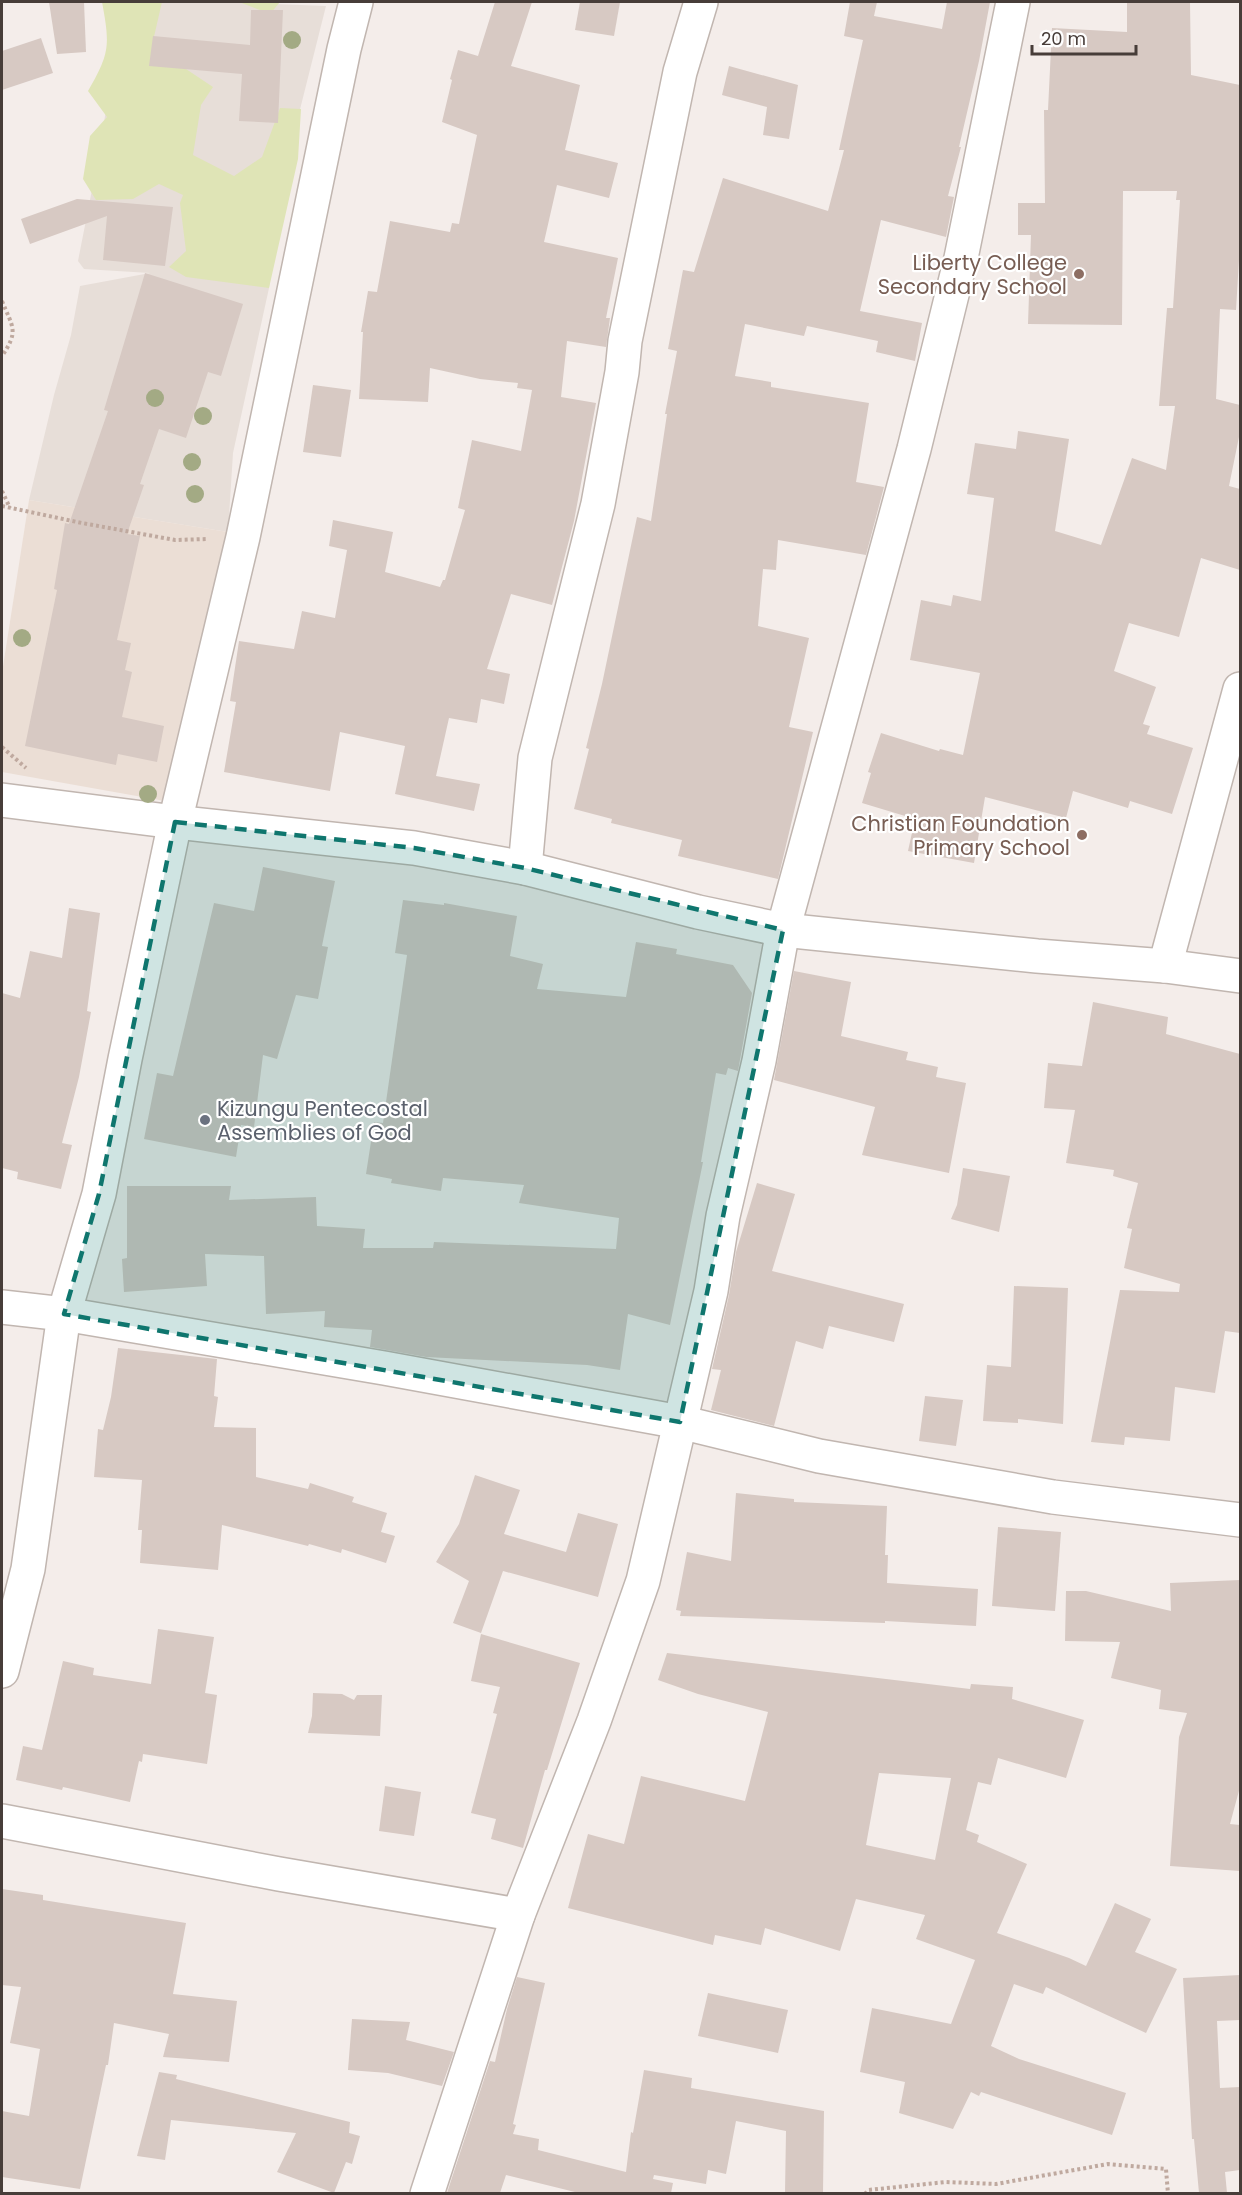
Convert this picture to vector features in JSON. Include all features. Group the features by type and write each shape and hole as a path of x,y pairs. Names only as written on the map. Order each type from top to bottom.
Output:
{"street":[{"path":"2,1671 28,1569 64,1314 99,1194 175,822 243,537 344,49 356,2"},
{"path":"525,868 535,758 598,504 622,372 625,341 675,96 701,2"},
{"path":"427,2193 518,1915 594,1721 643,1581 711,1291 723,1216 759,1061 783,930 914,449 961,258 1013,2"},
{"path":"1165,966 1240,689"},
{"path":"2,800 175,822 414,848 525,868 698,912 783,930 1240,975"},
{"path":"2,1307 64,1314 384,1368 680,1422 819,1456 1042,1495 1240,1520"},
{"path":"2,1821 279,1874 518,1915"}],"path":[{"path":"2,301 14,330 10,344 2,356"},
{"path":"2,491 10,508"},
{"path":"2,506 175,540 243,537"},
{"path":"865,2193 868,2190 946,2182 996,2184 1108,2164 1166,2169 1168,2193"}],"highlighted area":[{"path":"175,822 414,848 525,868 783,930 680,1422 64,1314 99,1194"}],"shaded area":[{"path":"123,2 221,2 326,6 283,177 269,288 233,453 228,532 29,500 71,335 80,286 150,273 84,269 78,261 99,154"},
{"path":"29,500 228,532 176,803 2,772 2,673"}],"green space":[{"path":"102,2 162,2 153,41 186,69 213,87 201,105 193,155 234,176 262,157 280,108 301,109 298,159 269,288 186,277 169,267 186,251 180,203 183,195 159,184 133,199 96,200 83,179 90,136 107,117 88,91 101,67 106,48"},
{"path":"239,2 280,2 270,14"}],"building":[{"path":"49,2 84,2 86,52 57,54"},
{"path":"495,2 532,2 511,66 580,85 565,150 618,163 609,198 557,185 544,242 618,258 606,318 610,318 606,347 567,341 561,397 596,403 574,521 552,605 511,594 487,669 510,674 504,704 481,699 477,723 449,718 436,776 480,784 474,811 395,794 405,746 340,732 330,791 224,772 236,702 230,701 239,641 294,649 302,611 335,618 347,550 329,546 333,520 393,532 385,572 440,587 445,580 465,510 458,508 472,440 521,451 532,390 517,388 518,383 480,379 430,368 428,402 359,399 363,332 361,332 368,291 377,292 390,221 450,232 452,223 459,224 477,135 442,122 458,50 478,56"},
{"path":"580,2 620,2 614,36 575,30"},
{"path":"850,2 877,2 874,16 942,29 947,2 990,2 959,147 961,147 948,196 954,197 946,237 881,220 860,311 922,323 915,361 876,352 878,341 807,326 804,336 745,324 735,376 771,382 771,387 869,403 856,482 884,487 866,555 778,540 776,570 763,569 758,626 809,638 789,727 813,732 778,879 678,856 682,840 611,823 612,819 574,809 589,749 586,748 602,684 637,517 651,521 667,414 665,414 677,351 668,349 683,270 694,272 723,178 828,211 844,150 839,150 863,40 844,36"},
{"path":"1127,2 1190,2 1191,75 1240,85 1240,243 1236,310 1220,309 1216,399 1240,405 1240,432 1229,486 1240,489 1240,570 1201,558 1179,637 1129,623 1114,671 1156,687 1143,724 1150,726 1147,734 1193,748 1172,814 1130,801 1128,808 1073,791 1066,818 985,797 974,863 908,851 915,819 862,803 871,773 868,772 881,733 939,751 940,749 963,755 980,673 910,660 921,600 951,606 953,595 981,601 994,498 967,494 975,443 1016,449 1018,431 1069,439 1055,531 1101,545 1132,458 1166,470 1175,406 1159,406 1167,308 1173,308 1180,200 1176,200 1177,191 1123,191 1122,325 1028,324 1031,235 1018,235 1018,203 1045,203 1044,110 1048,110 1052,28 1127,32"},
{"path":"251,10 283,10 278,123 239,121 242,74 149,66 153,36 250,45"},
{"path":"41,38 53,73 2,90 2,51"},
{"path":"729,66 798,85 789,139 763,135 767,107 722,95"},
{"path":"77,199 173,207 165,266 103,260 107,216 30,244 21,219"},
{"path":"145,273 243,304 221,376 208,372 186,438 159,429 140,484 144,485 127,534 140,536 117,640 131,643 125,670 132,672 122,717 164,726 157,762 118,754 116,765 25,746 57,590 54,589 65,523 69,524 108,411 104,410"},
{"path":"313,385 351,390 341,457 303,452"},
{"path":"263,867 335,881 322,946 328,947 318,999 296,995 277,1059 263,1055 254,1127 241,1125 236,1157 144,1139 157,1073 173,1076 214,903 254,911"},
{"path":"403,900 444,905 444,903 517,916 510,956 543,964 537,989 626,997 636,942 677,949 676,954 733,965 752,993 738,1071 728,1068 726,1075 716,1073 701,1162 703,1162 670,1325 628,1314 620,1370 587,1365 426,1357 370,1347 372,1330 324,1327 325,1311 266,1314 264,1256 205,1254 207,1286 124,1292 122,1259 127,1258 127,1186 231,1186 229,1200 316,1197 317,1226 365,1229 363,1248 433,1248 434,1242 616,1249 619,1218 519,1203 524,1185 443,1178 441,1191 391,1183 392,1179 366,1174 374,1122 383,1123 407,955 395,953"},
{"path":"69,908 100,913 87,1011 91,1012 79,1077 62,1143 72,1145 61,1189 17,1179 18,1172 2,1168 2,993 20,998 30,951 62,958"},
{"path":"794,971 851,982 841,1036 908,1052 906,1060 938,1067 936,1077 966,1083 949,1173 862,1155 875,1107 774,1080"},
{"path":"1093,1002 1168,1017 1166,1034 1240,1054 1240,1333 1225,1331 1215,1393 1175,1387 1170,1441 1125,1437 1124,1445 1091,1442 1120,1290 1179,1292 1180,1284 1124,1268 1132,1229 1127,1228 1138,1183 1113,1176 1114,1170 1066,1163 1075,1110 1044,1108 1048,1063 1082,1066"},
{"path":"963,1168 1010,1176 999,1232 951,1219 957,1205"},
{"path":"757,1183 795,1194 772,1271 904,1304 894,1342 829,1326 823,1349 796,1341 774,1426 711,1410 721,1370 712,1369 736,1252"},
{"path":"1014,1286 1068,1288 1063,1424 1018,1419 1018,1423 983,1421 987,1365 1011,1367"},
{"path":"118,1348 217,1359 214,1396 218,1397 214,1427 256,1428 256,1477 308,1489 310,1483 354,1497 352,1502 387,1513 381,1532 395,1536 386,1563 342,1549 341,1553 222,1525 218,1570 140,1563 142,1530 138,1530 142,1480 94,1477 98,1429 103,1430 111,1397"},
{"path":"925,1396 963,1400 956,1446 919,1441"},
{"path":"475,1475 520,1490 504,1534 566,1552 578,1513 618,1524 598,1597 503,1571 481,1633 453,1623 469,1581 436,1562 459,1524"},
{"path":"736,1493 794,1499 794,1502 887,1506 885,1555 888,1555 887,1583 978,1589 976,1626 885,1621 885,1623 680,1616 681,1611 676,1610 687,1552 731,1561"},
{"path":"998,1527 1061,1532 1055,1611 992,1606"},
{"path":"1240,1580 1240,1787 1230,1824 1240,1825 1240,1871 1170,1866 1179,1737 1187,1713 1159,1709 1161,1690 1111,1678 1120,1642 1065,1641 1066,1591 1086,1591 1171,1611 1170,1583"},
{"path":"158,1629 214,1637 205,1693 217,1695 207,1764 143,1754 142,1762 139,1761 130,1802 63,1787 62,1790 16,1780 23,1746 42,1750 63,1661 94,1668 93,1675 151,1684"},
{"path":"481,1634 580,1663 547,1770 545,1770 523,1848 491,1839 496,1819 471,1813 497,1714 493,1713 500,1687 471,1681"},
{"path":"667,1653 970,1689 971,1684 1013,1687 1012,1699 1084,1720 1066,1778 998,1758 991,1785 978,1782 966,1830 979,1835 977,1842 1027,1864 997,1933 1086,1966 1115,1903 1151,1919 1135,1952 1177,1969 1146,2033 1046,1987 1043,1994 1014,1984 991,2046 1019,2059 1126,2093 1112,2135 981,2092 979,2096 971,2092 953,2129 899,2113 905,2082 860,2072 872,2008 951,2024 975,1960 916,1939 925,1915 856,1899 840,1951 765,1928 761,1945 715,1935 713,1945 568,1908 588,1834 624,1844 641,1776 745,1801 768,1712 698,1694 658,1680","holes":["879,1773 951,1778 935,1860 866,1845"]},
{"path":"313,1693 342,1694 354,1700 357,1695 382,1695 380,1736 308,1733 312,1716"},
{"path":"385,1786 421,1792 414,1836 379,1831"},
{"path":"2,1889 43,1895 43,1900 186,1923 173,1994 237,2001 229,2062 163,2057 169,2034 114,2023 108,2065 106,2065 80,2189 2,2177 2,2111 29,2116 40,2049 10,2043 21,1987 2,1985"},
{"path":"1240,1975 1240,2020 1217,2021 1220,2088 1240,2087 1240,2170 1225,2172 1227,2193 1199,2193 1194,2139 1192,2139 1183,1978"},
{"path":"517,1977 545,1983 513,2124 516,2125 513,2134 539,2139 538,2150 626,2172 631,2132 633,2133 644,2070 692,2078 691,2088 824,2111 823,2193 785,2193 786,2131 736,2121 726,2174 708,2170 706,2184 654,2175 653,2179 673,2183 671,2193 579,2193 506,2175 500,2193 447,2193 490,2061 495,2062"},
{"path":"708,1993 788,2010 778,2053 698,2036"},
{"path":"352,2019 410,2022 406,2040 454,2052 442,2086 388,2073 348,2070"},
{"path":"159,2072 177,2075 176,2079 350,2122 349,2133 360,2136 352,2164 346,2162 334,2193 277,2172 296,2133 171,2120 165,2160 137,2156"}],"place":[{"name":"Liberty College Secondary School","path":"1079,274"},
{"name":"Christian Foundation Primary School","path":"1082,835"},
{"name":"Kizungu Pentecostal Assemblies of God","path":"205,1120"}]}
